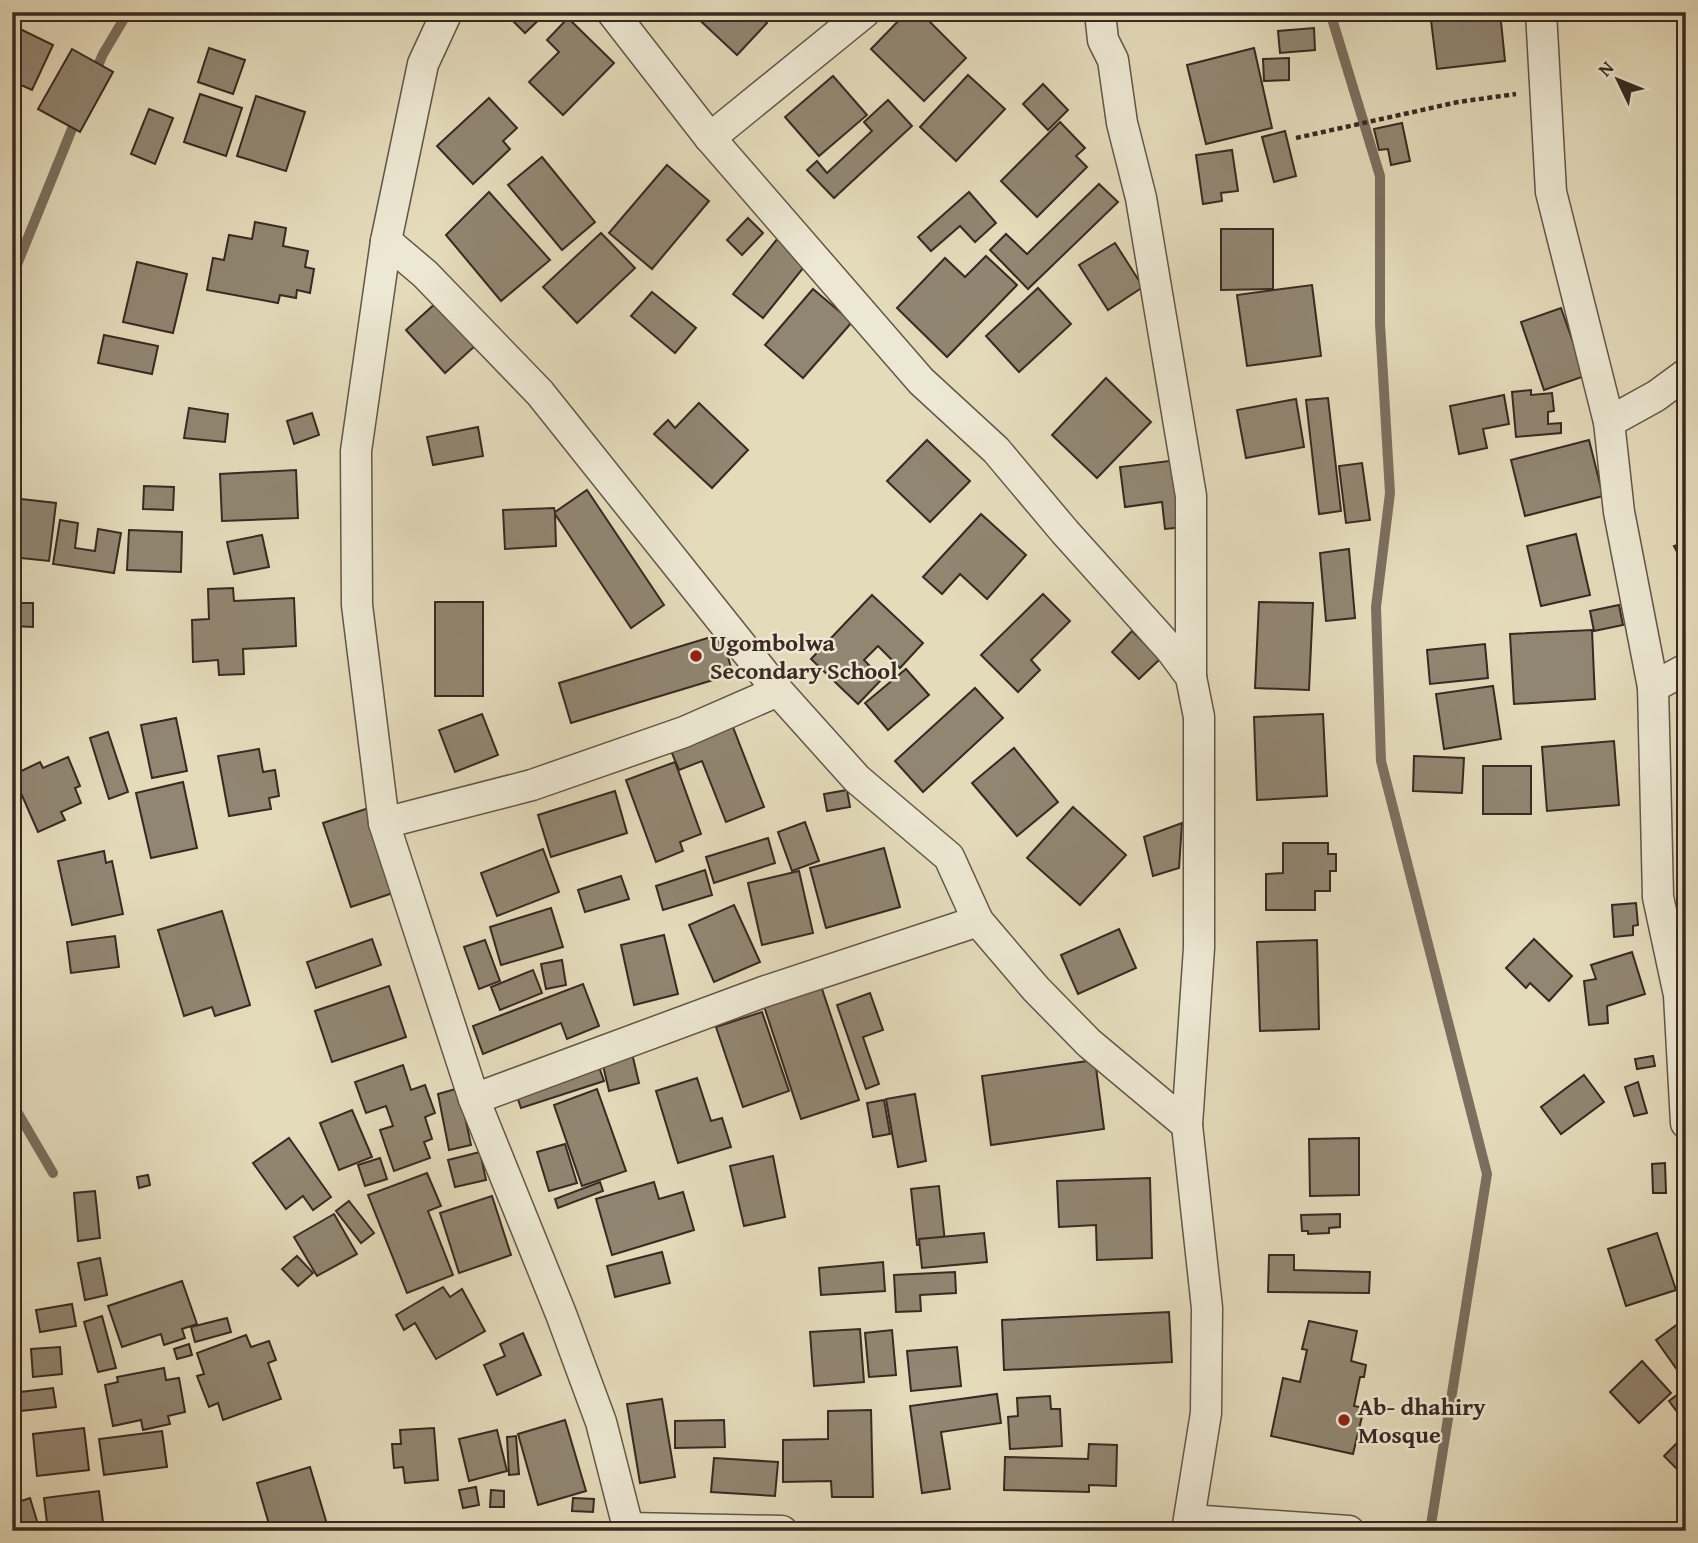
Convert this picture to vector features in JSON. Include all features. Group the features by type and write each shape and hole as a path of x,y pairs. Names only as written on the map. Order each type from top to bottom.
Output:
{"street":[{"path":"447,12 423,64 386,241 356,451 357,605 384,823 474,1099 561,1314 601,1422 629,1530 782,1531"},
{"path":"612,12 710,138 921,381 996,450 1171,650 1191,677"},
{"path":"710,138 865,12"},
{"path":"1100,12 1103,40 1113,60 1122,123 1141,198 1191,496 1191,677 1199,717 1199,948 1187,1125 1207,1308 1206,1413 1188,1525 1349,1531"},
{"path":"1541,12 1550,191 1609,422 1619,512 1653,687 1658,897 1683,994 1686,1123"},
{"path":"386,241 425,274 540,393 778,691 858,779 949,857 978,922 1036,989 1089,1043 1187,1125"},
{"path":"1609,422 1656,396 1686,374"},
{"path":"1653,687 1686,669"},
{"path":"384,823 532,785 684,732 778,691"},
{"path":"474,1099 762,992 978,922"}],"path":[{"path":"1296,138 1458,102 1545,90"}],"building":[{"path":"504,12 547,12 525,33"},
{"path":"691,12 755,12 767,23 737,55"},
{"path":"907,12 920,12 966,58 924,101 871,49"},
{"path":"1430,12 1500,12 1505,61 1437,69"},
{"path":"568,18 614,63 563,115 529,82 559,52 547,40"},
{"path":"18,28 53,45 32,90 12,81 12,40"},
{"path":"1314,28 1315,50 1280,53 1278,31"},
{"path":"209,48 245,60 233,94 198,82"},
{"path":"1254,48 1272,128 1206,144 1187,65"},
{"path":"72,49 113,72 80,132 38,109"},
{"path":"1289,58 1289,80 1264,81 1263,59"},
{"path":"968,75 1005,109 956,161 920,127"},
{"path":"833,76 867,115 819,156 785,117"},
{"path":"1043,84 1068,110 1048,130 1023,104"},
{"path":"200,94 242,108 226,156 184,142"},
{"path":"256,96 305,112 286,171 237,156"},
{"path":"489,98 517,128 503,141 510,149 473,184 437,146"},
{"path":"888,100 912,126 834,198 807,170 817,161 827,173 872,131 864,122"},
{"path":"149,109 173,118 155,164 131,154"},
{"path":"1060,122 1085,148 1076,156 1087,167 1037,217 1001,181"},
{"path":"1402,123 1410,161 1391,165 1388,149 1379,150 1374,129"},
{"path":"1285,131 1296,176 1274,182 1262,137"},
{"path":"1232,150 1238,191 1221,193 1222,201 1203,204 1196,155"},
{"path":"542,157 595,222 562,250 508,185"},
{"path":"667,165 709,201 652,269 609,233"},
{"path":"1099,184 1118,202 1028,289 990,250 1006,234 1027,254"},
{"path":"489,192 550,260 501,301 446,235"},
{"path":"969,192 996,223 975,242 960,226 931,251 918,237"},
{"path":"748,218 763,233 742,255 727,240"},
{"path":"255,222 286,228 283,246 308,251 305,267 314,269 310,293 297,290 296,298 280,295 278,303 207,290 213,258 224,260 229,235 252,239"},
{"path":"1221,229 1273,229 1273,289 1221,290"},
{"path":"601,233 635,268 577,323 543,287"},
{"path":"778,238 808,262 763,318 733,294"},
{"path":"1115,243 1143,287 1108,310 1079,265"},
{"path":"986,256 1017,285 947,357 897,308 945,258 965,277"},
{"path":"137,262 187,274 173,333 123,322"},
{"path":"1312,285 1321,356 1247,366 1237,295"},
{"path":"1038,288 1071,324 1019,372 986,336"},
{"path":"813,289 852,322 803,378 765,345"},
{"path":"652,292 696,328 675,353 631,316"},
{"path":"437,302 476,345 445,373 406,330"},
{"path":"1561,308 1585,376 1544,390 1521,322"},
{"path":"104,335 158,346 152,374 98,363"},
{"path":"1106,378 1151,422 1097,478 1052,435"},
{"path":"1531,390 1531,395 1552,393 1554,411 1548,412 1548,424 1561,423 1561,433 1516,437 1512,392"},
{"path":"1504,395 1509,424 1483,429 1487,448 1459,454 1450,406"},
{"path":"1328,398 1341,511 1319,514 1306,400"},
{"path":"1296,399 1304,447 1246,458 1237,410"},
{"path":"699,403 748,450 712,488 654,434 668,420 675,428"},
{"path":"189,408 228,414 225,442 184,438"},
{"path":"312,413 319,435 294,444 287,421"},
{"path":"478,427 483,456 433,465 427,437"},
{"path":"927,440 970,481 930,522 887,481"},
{"path":"1589,440 1603,496 1525,516 1511,460"},
{"path":"1177,460 1185,527 1165,529 1162,502 1125,507 1120,467"},
{"path":"1362,463 1370,520 1346,523 1339,466"},
{"path":"296,470 298,518 222,521 220,474"},
{"path":"144,486 174,487 173,510 143,509"},
{"path":"587,490 664,605 631,628 555,514 556,546 505,549 503,510 554,508 555,512"},
{"path":"12,498 56,503 49,561 12,557"},
{"path":"981,514 1026,555 987,599 960,574 942,594 923,577"},
{"path":"60,520 78,523 75,548 95,551 98,529 121,533 114,573 53,564"},
{"path":"129,530 182,532 181,572 127,570"},
{"path":"1576,534 1590,595 1541,606 1527,546"},
{"path":"262,535 269,567 234,574 227,542"},
{"path":"1686,542 1686,569 1674,546"},
{"path":"1349,549 1355,618 1326,621 1320,553"},
{"path":"233,588 234,601 294,598 296,646 243,649 244,674 219,675 218,660 193,662 192,620 209,619 208,589"},
{"path":"1043,594 1070,621 1031,660 1040,670 1018,692 981,655"},
{"path":"872,595 923,643 900,668 878,646 864,660 882,679 858,704 811,659"},
{"path":"435,602 483,602 483,696 435,696"},
{"path":"1259,602 1313,603 1309,690 1255,688"},
{"path":"12,603 33,603 33,627 12,626"},
{"path":"1619,605 1623,625 1594,631 1590,611"},
{"path":"1592,630 1595,699 1514,704 1510,634"},
{"path":"1132,631 1160,659 1139,679 1112,652"},
{"path":"721,634 733,674 571,723 559,683"},
{"path":"1485,644 1488,678 1430,684 1427,650"},
{"path":"906,669 929,695 888,730 865,703"},
{"path":"1493,686 1501,739 1444,749 1436,694"},
{"path":"975,688 1003,718 923,792 895,761"},
{"path":"482,714 498,755 455,772 439,730"},
{"path":"1323,714 1327,796 1257,800 1254,717"},
{"path":"176,718 187,771 152,778 141,725"},
{"path":"731,722 764,807 726,822 702,761 679,770 669,746"},
{"path":"108,732 128,792 109,799 90,738"},
{"path":"1614,741 1619,805 1547,811 1542,747"},
{"path":"1014,748 1058,802 1017,836 972,783"},
{"path":"259,749 263,772 275,770 279,796 269,798 271,809 229,816 218,756"},
{"path":"1414,756 1464,758 1462,793 1413,791"},
{"path":"68,757 80,786 75,788 81,803 61,812 65,820 38,832 13,775 40,762 43,768"},
{"path":"675,762 701,834 680,842 683,851 656,862 626,780"},
{"path":"1483,766 1531,766 1531,814 1483,814"},
{"path":"183,782 197,848 151,858 136,793"},
{"path":"847,790 850,807 827,811 824,794"},
{"path":"615,791 627,833 551,857 538,815"},
{"path":"378,805 405,889 351,907 323,823"},
{"path":"1073,807 1126,855 1080,905 1027,858"},
{"path":"805,822 819,861 792,871 778,832"},
{"path":"1182,823 1179,868 1153,876 1144,837"},
{"path":"768,838 775,863 714,883 706,857"},
{"path":"1283,843 1328,843 1328,854 1336,854 1336,871 1330,871 1330,891 1315,891 1315,910 1266,910 1266,874 1283,873"},
{"path":"884,848 900,907 826,928 810,868"},
{"path":"543,849 559,892 497,916 481,873"},
{"path":"104,851 106,863 112,861 123,914 72,925 58,861"},
{"path":"705,870 712,895 663,910 656,886"},
{"path":"799,871 813,933 762,945 748,883"},
{"path":"621,876 629,899 585,912 578,890"},
{"path":"1636,903 1638,925 1633,926 1633,935 1614,937 1612,905"},
{"path":"734,905 760,962 714,982 689,925"},
{"path":"551,908 563,947 501,965 490,927"},
{"path":"222,911 250,1005 215,1016 212,1007 184,1016 158,930"},
{"path":"1119,929 1136,968 1078,994 1061,955"},
{"path":"664,935 678,994 634,1005 621,945"},
{"path":"115,936 119,967 71,973 67,942"},
{"path":"372,939 381,965 316,988 307,962"},
{"path":"1534,939 1572,976 1549,1001 1530,983 1526,988 1506,968"},
{"path":"485,940 500,981 479,989 464,947"},
{"path":"1317,940 1319,1029 1260,1031 1257,942"},
{"path":"1632,952 1645,994 1607,1006 1608,1023 1589,1025 1584,981 1596,979 1591,965"},
{"path":"562,960 566,985 546,989 541,964"},
{"path":"533,970 542,993 500,1010 491,987"},
{"path":"819,980 859,1100 801,1119 762,1000"},
{"path":"583,984 599,1026 567,1039 561,1023 483,1054 473,1026"},
{"path":"389,986 406,1037 332,1062 315,1011"},
{"path":"870,993 883,1030 863,1037 879,1084 866,1089 837,1005"},
{"path":"762,1012 789,1091 743,1107 716,1027"},
{"path":"631,1049 639,1083 609,1091 601,1057"},
{"path":"1653,1056 1655,1066 1637,1069 1635,1059"},
{"path":"1095,1060 1104,1129 991,1145 982,1076"},
{"path":"597,1061 604,1081 521,1108 514,1088"},
{"path":"403,1065 411,1090 425,1085 435,1113 425,1117 432,1139 424,1142 430,1158 394,1171 380,1130 393,1126 386,1106 366,1113 355,1082"},
{"path":"1584,1075 1604,1102 1561,1134 1541,1107"},
{"path":"697,1078 711,1121 722,1118 731,1147 678,1163 656,1091"},
{"path":"1638,1082 1647,1113 1634,1116 1625,1087"},
{"path":"459,1088 471,1145 449,1150 438,1094"},
{"path":"597,1089 626,1171 582,1186 554,1105"},
{"path":"915,1094 926,1161 898,1167 886,1099"},
{"path":"884,1100 890,1134 873,1137 867,1103"},
{"path":"352,1110 372,1157 339,1170 320,1123"},
{"path":"289,1138 331,1197 313,1210 303,1196 286,1209 253,1163"},
{"path":"1359,1138 1359,1195 1310,1196 1309,1139"},
{"path":"565,1144 577,1183 549,1191 537,1152"},
{"path":"480,1152 486,1180 455,1187 448,1160"},
{"path":"773,1156 785,1217 744,1226 730,1166"},
{"path":"380,1158 387,1179 365,1186 358,1165"},
{"path":"1665,1163 1666,1193 1653,1193 1652,1164"},
{"path":"427,1173 441,1206 428,1211 453,1275 407,1293 368,1195"},
{"path":"148,1175 150,1185 139,1188 137,1177"},
{"path":"1150,1178 1152,1258 1097,1260 1096,1225 1059,1227 1057,1181"},
{"path":"600,1182 603,1191 558,1208 555,1199"},
{"path":"654,1182 659,1199 683,1192 694,1230 612,1255 596,1199"},
{"path":"939,1186 945,1242 917,1245 911,1189"},
{"path":"95,1191 100,1238 78,1241 74,1193"},
{"path":"492,1196 511,1255 459,1273 440,1213"},
{"path":"349,1201 374,1233 361,1243 336,1211"},
{"path":"334,1214 357,1254 317,1276 294,1237"},
{"path":"1340,1214 1340,1227 1329,1228 1329,1233 1308,1234 1308,1231 1302,1231 1301,1215"},
{"path":"984,1233 987,1262 922,1268 919,1239"},
{"path":"1657,1233 1676,1290 1626,1306 1608,1249"},
{"path":"662,1252 670,1283 615,1297 607,1266"},
{"path":"1269,1255 1294,1255 1294,1270 1370,1272 1369,1293 1268,1292"},
{"path":"297,1256 313,1273 298,1286 282,1269"},
{"path":"100,1258 107,1295 85,1300 78,1263"},
{"path":"883,1262 885,1291 821,1295 819,1268"},
{"path":"955,1272 956,1293 920,1295 921,1311 896,1312 894,1275"},
{"path":"182,1281 197,1324 182,1329 185,1338 164,1345 161,1334 122,1347 108,1306"},
{"path":"443,1287 450,1297 462,1289 485,1331 436,1359 415,1323 404,1330 396,1315"},
{"path":"72,1304 76,1326 40,1332 36,1310"},
{"path":"1169,1312 1172,1362 1004,1370 1002,1320"},
{"path":"102,1316 116,1368 98,1372 84,1322"},
{"path":"227,1318 231,1332 195,1342 191,1327"},
{"path":"1686,1318 1686,1365 1678,1371 1656,1340"},
{"path":"1309,1321 1357,1331 1351,1361 1366,1365 1364,1377 1360,1377 1354,1406 1364,1408 1353,1454 1271,1436 1283,1378 1300,1382 1307,1350 1302,1349"},
{"path":"860,1329 864,1382 814,1386 810,1332"},
{"path":"892,1330 896,1375 869,1377 865,1333"},
{"path":"523,1333 541,1375 497,1395 484,1365 505,1356 500,1344"},
{"path":"246,1335 251,1347 269,1341 276,1360 268,1363 281,1399 223,1420 218,1403 209,1407 197,1376 204,1374 197,1353"},
{"path":"189,1344 192,1355 177,1359 174,1349"},
{"path":"60,1347 62,1374 33,1377 31,1349"},
{"path":"957,1347 961,1386 911,1391 907,1351"},
{"path":"1642,1361 1671,1393 1639,1423 1610,1392"},
{"path":"164,1368 166,1380 179,1378 185,1412 168,1416 170,1424 143,1430 141,1420 113,1426 105,1385 118,1382 117,1377"},
{"path":"53,1388 56,1407 12,1412 12,1393"},
{"path":"1686,1388 1686,1413 1681,1417 1669,1401"},
{"path":"997,1394 1001,1423 941,1432 950,1489 922,1493 910,1406"},
{"path":"1050,1396 1051,1409 1060,1409 1062,1446 1010,1449 1008,1417 1018,1416 1017,1398"},
{"path":"662,1399 675,1477 640,1483 627,1404"},
{"path":"871,1410 873,1497 832,1497 831,1481 783,1482 783,1440 828,1439 828,1411"},
{"path":"565,1420 586,1491 538,1505 518,1434"},
{"path":"724,1420 725,1447 675,1448 675,1421"},
{"path":"84,1428 89,1470 37,1476 33,1434"},
{"path":"434,1428 438,1480 405,1483 403,1467 394,1468 392,1444 401,1444 400,1430"},
{"path":"497,1430 507,1471 469,1481 459,1439"},
{"path":"162,1431 167,1467 104,1475 99,1439"},
{"path":"1686,1434 1686,1478 1664,1456"},
{"path":"516,1436 519,1474 509,1475 507,1437"},
{"path":"1089,1444 1117,1445 1116,1486 1089,1485 1089,1492 1004,1490 1005,1457 1088,1459"},
{"path":"714,1458 778,1462 775,1496 711,1492"},
{"path":"310,1467 329,1531 271,1531 257,1483"},
{"path":"476,1487 479,1505 463,1508 459,1490"},
{"path":"491,1490 504,1491 504,1507 490,1507"},
{"path":"99,1491 103,1522 84,1525 84,1531 48,1531 44,1498"},
{"path":"30,1498 40,1531 12,1531 12,1504"},
{"path":"573,1498 594,1499 593,1512 572,1511"}],"waterway":[{"path":"94,75 128,12"},
{"path":"1330,12 1380,176 1380,324 1390,493 1376,607 1381,761 1487,1174 1430,1531"},
{"path":"12,277 76,119"},
{"path":"12,1103 53,1173"}],"place":[{"name":"Ugombolwa Secondary School","path":"696,656"},
{"name":"Ab- dhahiry Mosque","path":"1344,1420"}]}
